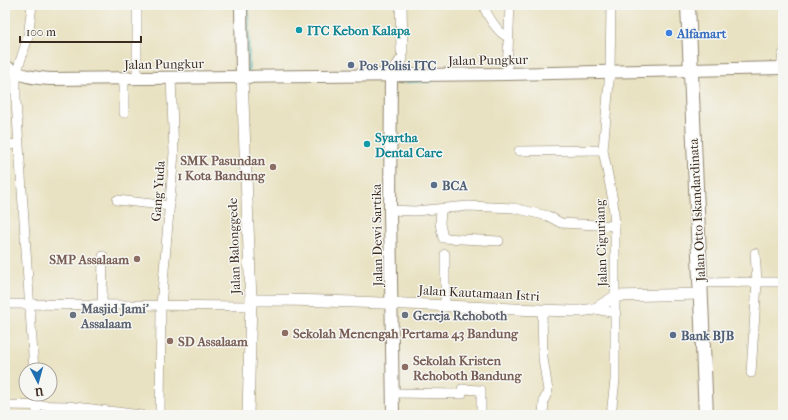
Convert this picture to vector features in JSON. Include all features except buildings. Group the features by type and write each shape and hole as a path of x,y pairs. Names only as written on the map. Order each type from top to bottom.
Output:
{"main road":[{"path":"241,5 242,76"},
{"name":"Jalan Otto Iskandardinata","path":"688,5 706,415"},
{"name":"Jalan Pungkur","path":"5,66 16,74 43,79 507,74 782,68"},
{"name":"Jalan Dewi Sartika","path":"391,75 390,210 393,415"}],"street":[{"path":"32,5 28,37 16,74 18,144 34,362"},
{"path":"137,5 137,78"},
{"path":"391,75 402,55 402,5"},
{"path":"484,5 486,13 502,34 508,37"},
{"path":"507,74 510,5"},
{"name":"Jalan Ciguriang","path":"610,5 610,71 603,150 613,201 615,226 615,380 611,415"},
{"path":"782,68 783,54"},
{"name":"Jalan Balonggede","path":"242,76 251,303 248,415"},
{"name":"Gang Yuda","path":"160,415 161,306 174,153 171,78"},
{"path":"124,79 124,113"},
{"path":"5,144 18,144"},
{"path":"519,151 603,150"},
{"path":"117,200 170,206"},
{"path":"390,210 415,211 468,206 514,208 548,216 561,223 615,226"},
{"path":"441,209 440,224 443,238 499,241"},
{"path":"751,372 757,282 755,252"},
{"path":"445,254 445,307"},
{"path":"102,305 104,256"},
{"path":"616,296 757,282 783,282"},
{"name":"Jalan Kautamaan Istri","path":"251,303 307,300 392,302 445,307 580,311 595,309 616,296"},
{"path":"5,304 161,306 251,303"},
{"path":"595,309 616,313"},
{"path":"542,310 543,358 548,391 544,400 543,415"},
{"path":"393,393 462,394 462,389 481,390 481,415"},
{"path":"5,406 36,405 140,415"},
{"path":"36,405 37,415"}],"waterway":[{"path":"248,5 248,74"},
{"path":"395,82 431,81"}],"place":[{"name":"ITC Kebon Kalapa","path":"299,30"},
{"name":"Alfamart","path":"669,33"},
{"name":"Pos Polisi ITC","path":"351,65"},
{"name":"Syartha Dental Care","path":"367,144"},
{"name":"SMK Pasundan 1 Kota Bandung","path":"273,167"},
{"name":"BCA","path":"434,185"},
{"name":"SMP Assalaam","path":"137,259"},
{"name":"Masjid Jami' Assalaam","path":"73,315"},
{"name":"Gereja Rehoboth","path":"405,315"},
{"name":"Sekolah Menengah Pertama 43 Bandung","path":"285,333"},
{"name":"Bank BJB","path":"673,335"},
{"name":"SD Assalaam","path":"170,341"},
{"name":"Sekolah Kristen Rehoboth Bandung","path":"405,367"}]}
